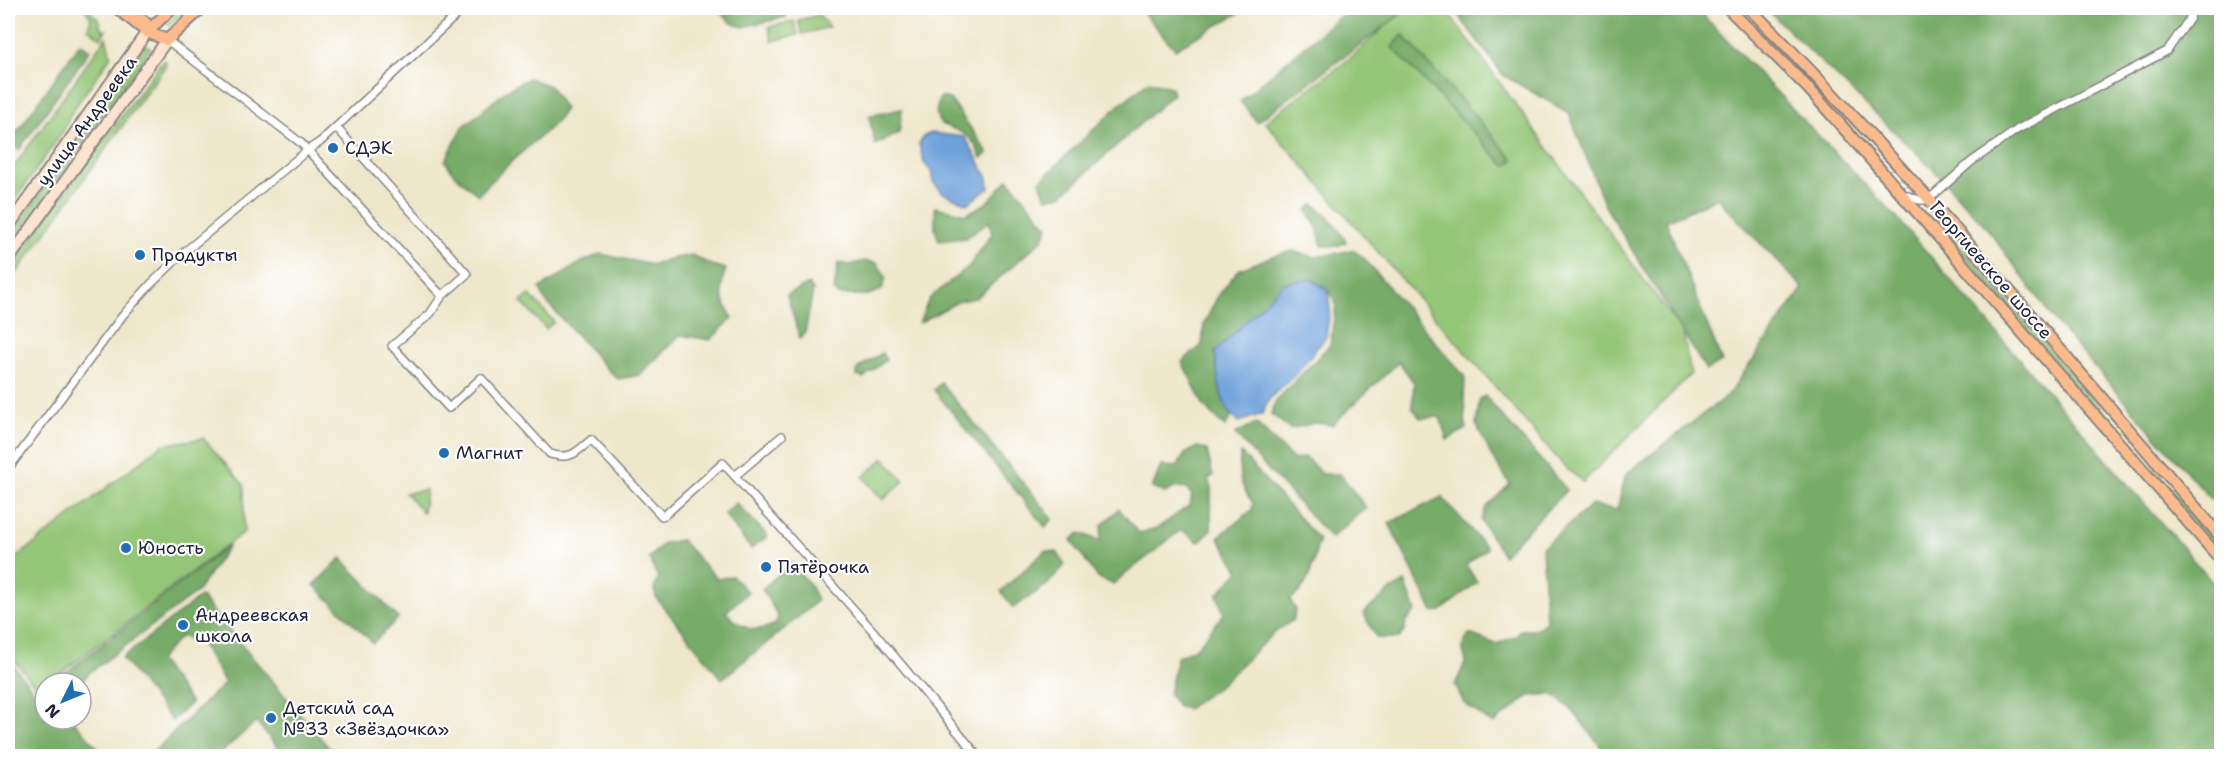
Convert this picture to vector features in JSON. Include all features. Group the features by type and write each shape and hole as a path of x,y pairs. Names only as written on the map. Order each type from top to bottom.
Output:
{"main road":[{"path":"117,8 167,40"},
{"path":"129,8 149,30"},
{"name":"улица Андреевка","path":"8,227 149,30 172,8"},
{"name":"улица Андреевка","path":"8,260 167,40 202,8"},
{"name":"Георгиевское шоссе","path":"1728,8 1809,89 2222,561"},
{"name":"Георгиевское шоссе","path":"1749,8 1837,97 2222,538"}],"street":[{"path":"8,469 123,315 151,284 182,254 336,127 464,8"},
{"path":"1901,193 1919,200 1928,200 1971,162 2018,129 2167,51 2190,18 2193,8"},
{"path":"167,40 308,150 442,296"},
{"path":"336,127 467,274 442,296 430,314 392,346 449,408 481,378 550,454 560,457 573,455 591,440 662,516 723,463 873,631 978,756"},
{"path":"736,475 782,436"}],"green space":[{"path":"84,8 87,8 101,22 99,25 104,31 106,30 101,38 88,28 91,18"},
{"path":"183,8 192,8 171,27 169,26 167,22"},
{"path":"715,8 790,8 786,17 743,27 732,23"},
{"path":"1139,8 1248,8 1175,49"},
{"path":"1350,8 1409,8 1257,122 1240,101"},
{"path":"1405,8 1445,8 1683,333 1691,374 1583,482 1565,467 1265,122 1353,56"},
{"path":"1453,8 1696,8 1898,219 2221,592 2221,756 1608,756 1572,710 1552,694 1529,696 1493,724 1464,703 1455,685 1466,661 1462,647 1469,634 1496,644 1517,636 1520,630 1535,630 1546,622 1542,547 1592,505 1617,510 1626,474 1729,394 1803,288 1717,198 1666,221 1722,362 1706,370 1605,206 1569,113 1503,75"},
{"path":"1735,8 1740,8 1846,118 1844,120 1787,59"},
{"path":"1765,8 2221,8 2221,511 2057,324 1986,227 1930,166"},
{"path":"819,15 829,27 802,34 798,20"},
{"path":"794,21 798,35 772,41 769,27"},
{"path":"1403,35 1514,160 1505,166 1392,47"},
{"path":"106,37 111,56 73,110 64,130 8,210 8,175"},
{"path":"80,43 90,50 19,150 9,143"},
{"path":"145,45 151,48 8,249 8,239"},
{"path":"165,60 166,65 8,285 8,271 162,61"},
{"path":"528,78 550,86 565,109 555,123 478,195 454,174 445,161 463,127 507,90"},
{"path":"1149,81 1171,87 1173,94 1062,195 1046,198 1040,181 1119,105"},
{"path":"940,97 950,99 988,153 981,158 970,138 962,132 941,124 936,113"},
{"path":"902,109 899,133 875,145 869,116"},
{"path":"1008,179 1048,227 1042,240 976,298 959,301 919,323 929,299 969,266 992,234 989,221 966,238 939,241 935,229 935,207 967,214 988,202"},
{"path":"1314,204 1332,221 1346,242 1337,246 1322,246 1317,227 1307,210"},
{"path":"1938,221 2221,546 2221,555 1935,224"},
{"path":"1353,250 1363,257 1465,377 1466,429 1447,440 1440,417 1420,418 1412,407 1414,383 1399,362 1332,425 1314,423 1290,429 1271,414 1276,401 1330,345 1336,304 1328,290 1215,352 1222,397 1231,417 1225,427 1204,406 1182,362 1202,345 1204,324 1218,296 1238,270 1270,257 1292,251 1316,257"},
{"path":"600,254 653,265 669,259 692,255 709,264 726,269 722,283 722,295 733,318 710,340 680,335 640,375 618,379 544,299 540,288 582,262"},
{"path":"864,261 877,263 886,277 882,290 868,295 839,295 834,291 838,263 850,265"},
{"path":"809,284 813,290 805,333 800,339 787,295"},
{"path":"530,295 554,322 546,329 521,302"},
{"path":"882,353 886,360 863,378 857,376 857,369"},
{"path":"941,383 1053,519 1045,527 934,390"},
{"path":"1485,396 1567,490 1503,555 1481,521 1486,508 1510,484 1491,455 1476,424 1480,399"},
{"path":"1256,423 1294,460 1305,457 1322,474 1340,474 1366,508 1331,538 1235,434"},
{"name":"Юность","path":"203,438 244,485 244,532 64,671 33,671 33,683 8,653 8,564 162,445"},
{"path":"1197,447 1207,450 1213,476 1208,479 1211,488 1211,530 1199,542 1181,530 1113,584 1098,578 1071,540 1080,533 1100,541 1102,525 1119,509 1139,533 1156,529 1190,505 1192,495 1186,488 1176,487 1165,493 1152,488 1161,466 1177,467 1185,454"},
{"path":"1241,453 1319,540 1307,581 1290,600 1296,610 1293,620 1274,633 1218,687 1187,709 1179,707 1169,694 1177,657 1197,647 1224,614 1217,595 1239,571 1218,537 1252,510 1253,503 1241,479 1239,468"},
{"path":"884,458 904,481 883,500 863,477"},
{"path":"426,490 423,512 405,493"},
{"path":"1442,497 1487,548 1466,565 1477,582 1441,611 1433,612 1389,523"},
{"path":"736,503 768,536 751,549 724,514"},
{"path":"681,540 717,579 732,576 748,592 726,612 743,626 761,629 776,624 778,616 762,589 791,563 810,585 817,600 722,679 657,599 654,589 658,578 649,558 664,543"},
{"path":"229,545 198,591 92,671 68,671"},
{"path":"1045,551 1057,552 1065,565 1047,585 1013,608 1001,591"},
{"path":"341,558 398,618 373,643 314,585"},
{"path":"1405,582 1416,611 1406,621 1405,630 1399,638 1377,638 1363,613 1391,590"},
{"path":"200,597 336,756 285,756 256,722 217,756 149,756 225,683 202,644 181,636 159,660 191,703 172,721 122,658"},
{"path":"8,659 33,690 33,731 83,731 105,756 8,756"}],"water":[{"path":"931,133 965,137 988,178 989,188 967,204 943,193 933,182 931,171 924,163 919,144 924,136"},
{"path":"1311,279 1328,290 1330,310 1326,337 1297,373 1271,397 1262,414 1239,422 1232,416 1223,400 1218,381 1215,352 1284,283"}],"place":[{"name":"СДЭК","path":"333,148"},
{"name":"Продукты","path":"140,255"},
{"name":"Магнит","path":"444,453"},
{"name":"Юность","path":"126,548"},
{"name":"Пятёрочка","path":"766,567"},
{"name":"Андреевская школа","path":"183,625"},
{"name":"Детский сад №33 «Звёздочка»","path":"271,718"}]}
